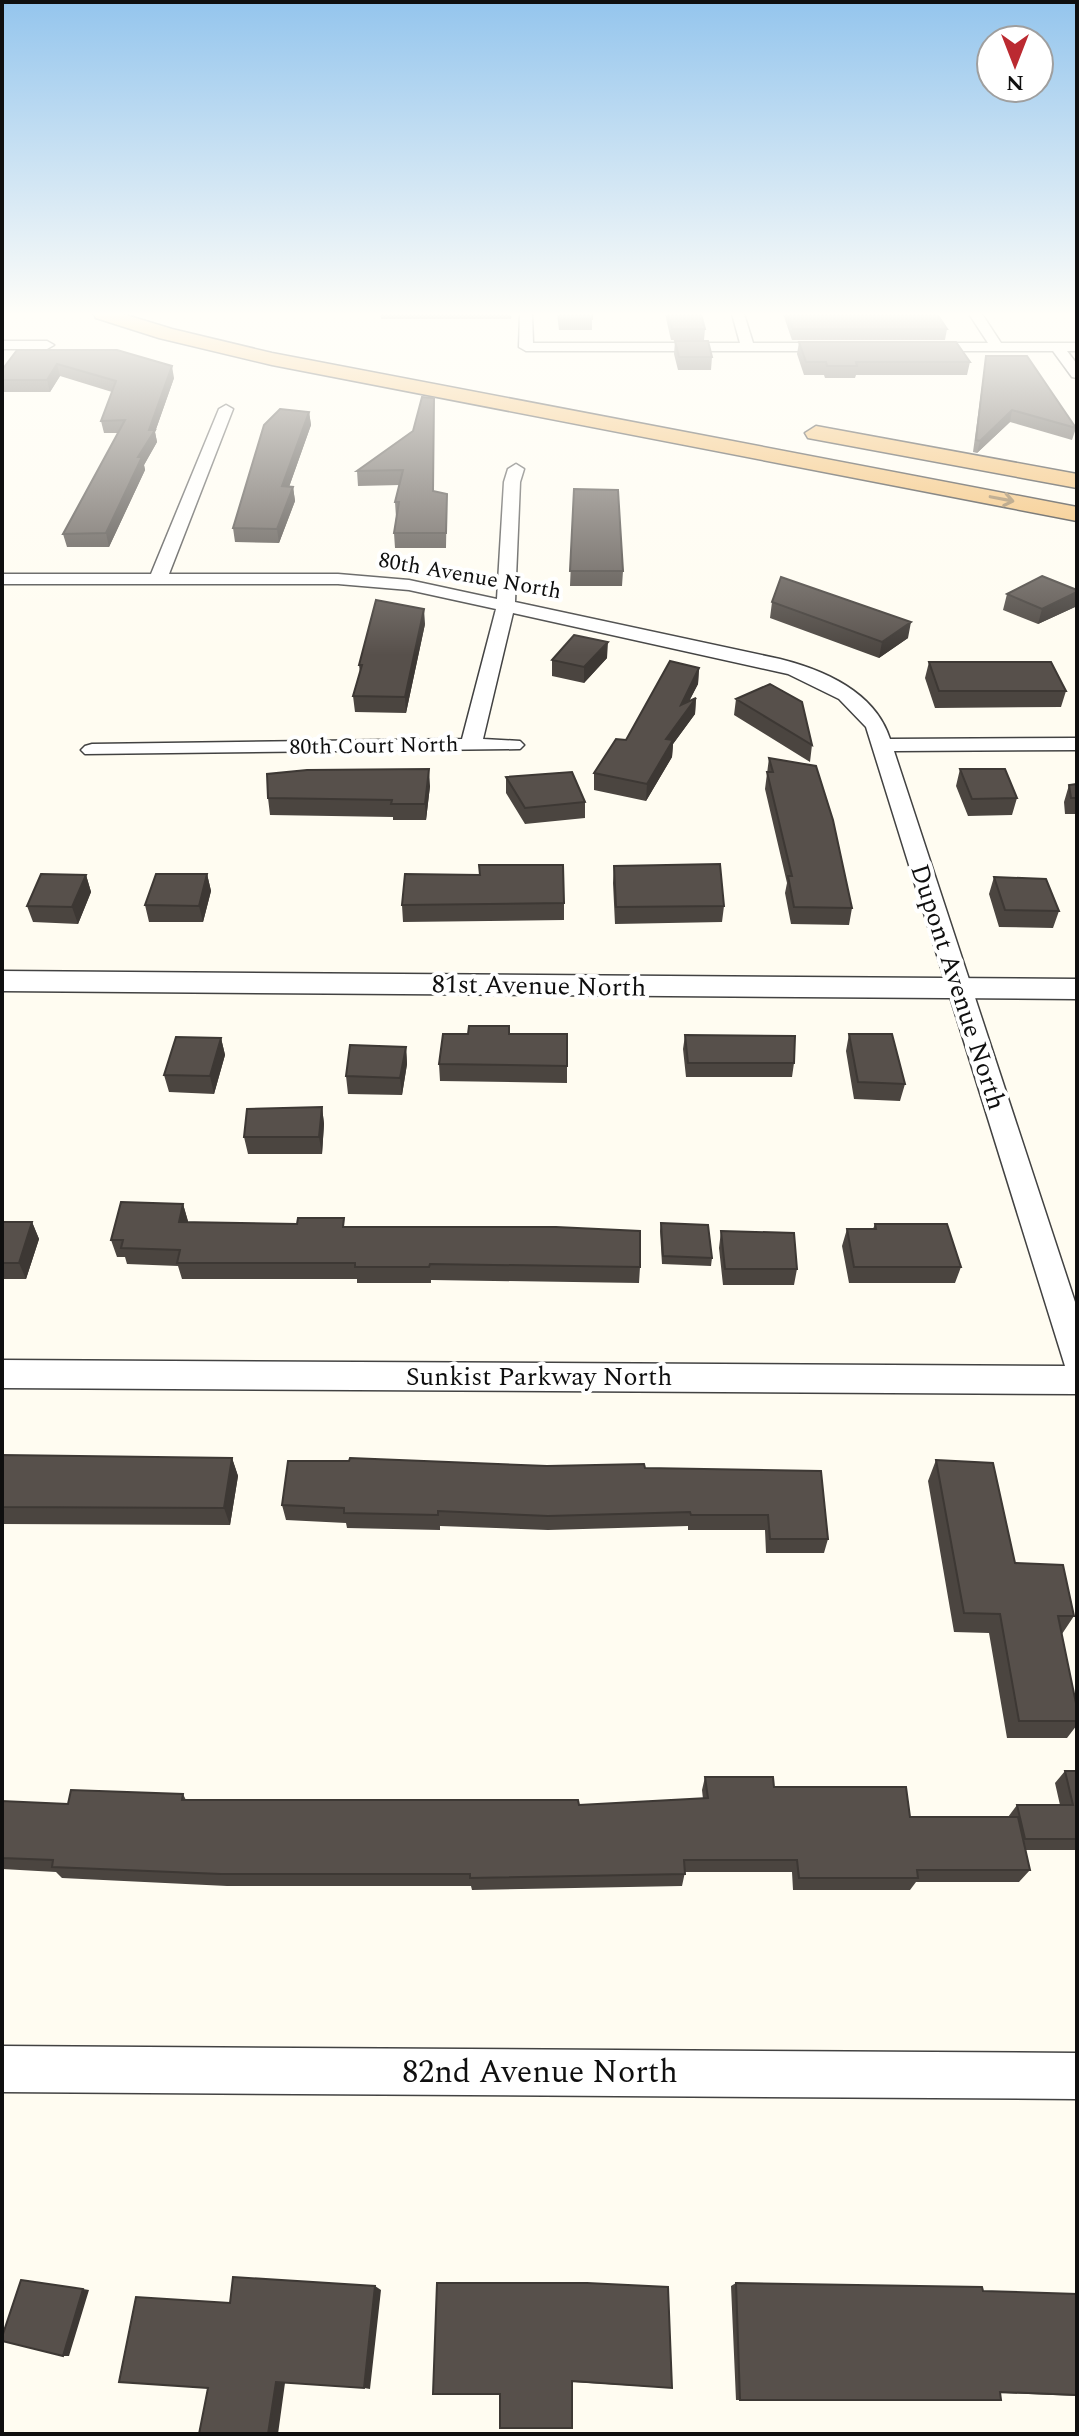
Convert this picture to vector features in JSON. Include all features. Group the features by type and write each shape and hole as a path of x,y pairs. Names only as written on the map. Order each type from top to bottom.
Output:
{"highway":[{"path":"627,428 1077,514"},
{"path":"796,429 1077,481"}],"street":[{"path":"158,579 219,428"},
{"name":"80th Court North","path":"92,750 471,745 506,605 512,482 516,469"},
{"name":"80th Avenue North","path":"2,579 373,581 444,591 780,665"},
{"name":"Dupont Avenue North","path":"780,665 813,675 842,690 863,707 876,727 1077,1358"},
{"path":"881,745 1077,744"},
{"path":"471,745 513,745"},
{"name":"81st Avenue North","path":"2,981 1077,989"},
{"name":"Sunkist Parkway North","path":"2,1374 1077,1380"},
{"name":"82nd Avenue North","path":"2,2069 1077,2076"}],"building":[{"path":"121,428 155,430 138,457 142,457 106,533 63,534"},
{"path":"263,428 303,428 282,486 293,487 277,529 233,528"},
{"path":"414,428 434,428 433,491 447,494 446,533 394,533 399,502 395,502 403,470 357,471"},
{"path":"977,428 994,428 980,441 976,440"},
{"path":"574,489 618,490 623,571 570,571"},
{"path":"1042,576 1077,592 1042,609 1007,594"},
{"path":"781,577 911,622 882,642 772,602"},
{"path":"376,600 424,609 405,697 353,696"},
{"path":"574,635 608,642 584,667 552,660"},
{"path":"670,661 699,668 681,705 696,698 666,739 673,740 647,784 594,773 616,739 626,740"},
{"path":"929,662 1051,662 1066,691 939,691"},
{"path":"770,684 802,702 812,745 736,699"},
{"path":"769,758 816,766 833,820 852,908 794,907 788,876 792,876 767,772 773,772"},
{"path":"429,769 425,804 391,804 392,800 268,798 267,774 307,770"},
{"path":"960,769 1005,769 1017,798 972,799"},
{"path":"572,772 585,802 525,808 506,777"},
{"path":"1077,784 1077,798 1071,798 1069,785"},
{"path":"720,864 724,906 616,907 614,866"},
{"path":"479,865 563,865 564,903 402,905 405,874 480,875"},
{"path":"41,874 86,875 72,907 27,906"},
{"path":"156,874 207,874 199,906 145,905"},
{"path":"994,877 1046,879 1059,911 1005,910"},
{"path":"469,1026 509,1026 509,1034 567,1034 567,1066 439,1064 443,1034 468,1034"},
{"path":"849,1034 892,1034 905,1084 858,1082"},
{"path":"685,1035 795,1036 794,1063 688,1063"},
{"path":"176,1037 221,1038 210,1076 164,1075"},
{"path":"350,1045 406,1047 400,1078 346,1076"},
{"path":"322,1107 319,1137 244,1137 247,1109"},
{"path":"121,1202 183,1204 179,1222 297,1224 298,1218 344,1218 343,1227 556,1227 640,1231 640,1267 430,1264 429,1267 355,1267 355,1263 177,1263 180,1250 121,1248 123,1240 111,1240"},
{"path":"2,1222 32,1222 19,1263 2,1263"},
{"path":"661,1223 708,1225 712,1258 663,1256"},
{"path":"875,1224 947,1224 961,1267 854,1267 847,1229 876,1229"},
{"path":"721,1231 794,1233 797,1269 725,1269"},
{"path":"2,1455 232,1458 224,1508 2,1507"},
{"path":"350,1458 547,1466 644,1464 645,1468 821,1471 828,1539 770,1539 768,1515 691,1515 690,1512 548,1516 438,1511 438,1515 344,1513 344,1508 282,1505 288,1461 349,1461"},
{"path":"936,1460 993,1463 1015,1563 1063,1565 1074,1616 1058,1616 1077,1721 1019,1721 1000,1614 964,1613"},
{"path":"1065,1771 1077,1771 1077,1839 1025,1839 1017,1805 1073,1805"},
{"path":"705,1777 773,1777 774,1787 906,1787 910,1817 1018,1817 1030,1870 917,1870 918,1878 799,1878 797,1860 684,1860 685,1874 470,1878 470,1874 221,1874 52,1867 53,1860 2,1858 2,1801 68,1804 71,1790 183,1794 182,1800 578,1800 579,1805 708,1798"},
{"path":"233,2277 375,2286 364,2388 276,2382 268,2434 199,2434 208,2388 119,2382 136,2297 230,2303"},
{"path":"21,2280 83,2289 63,2356 2,2341"},
{"path":"437,2283 587,2283 668,2287 672,2388 572,2381 572,2428 500,2428 500,2394 433,2394"},
{"path":"736,2283 982,2287 983,2291 1077,2294 1077,2395 1000,2392 1001,2400 740,2400"}]}
